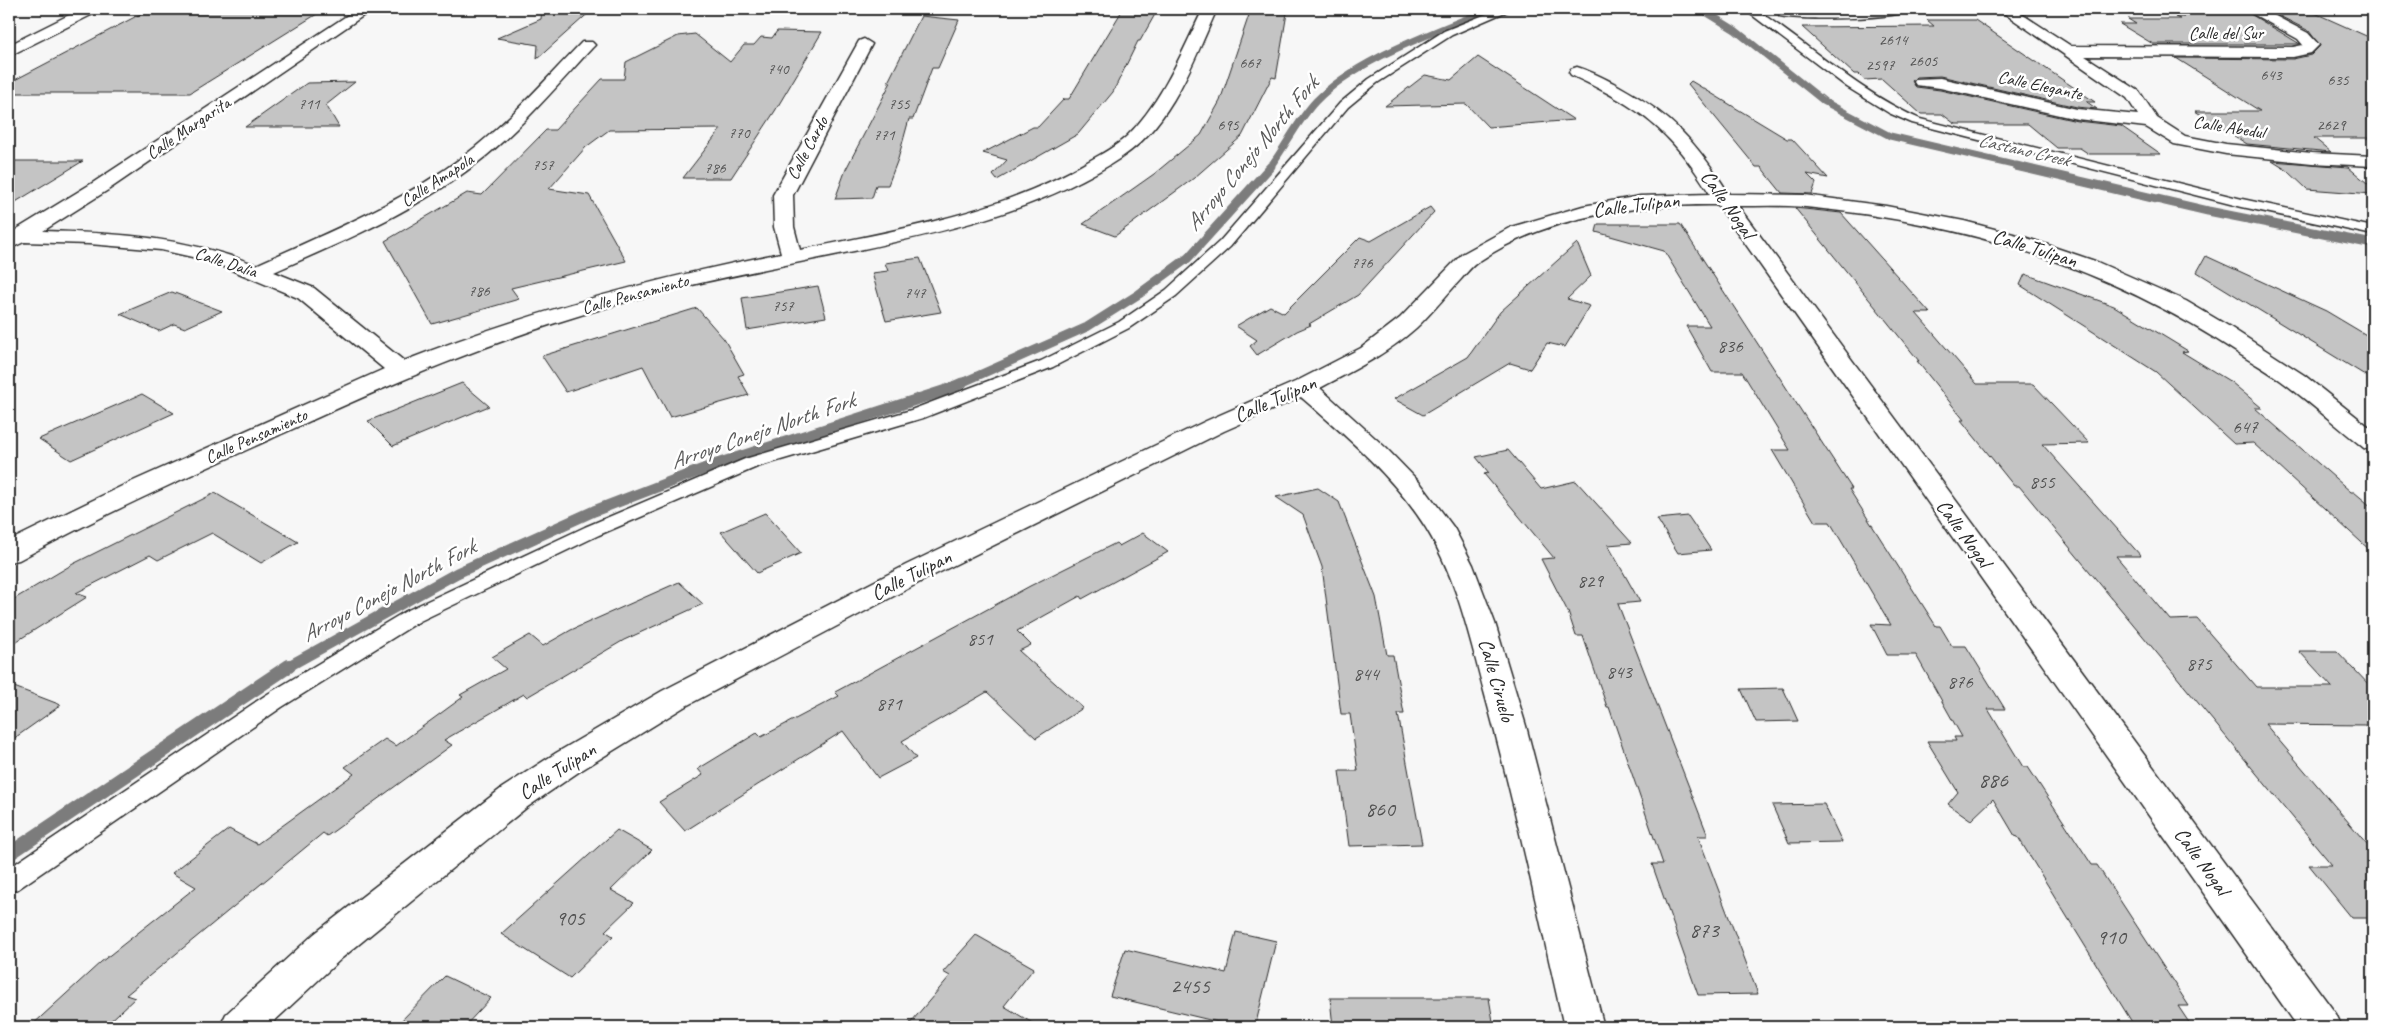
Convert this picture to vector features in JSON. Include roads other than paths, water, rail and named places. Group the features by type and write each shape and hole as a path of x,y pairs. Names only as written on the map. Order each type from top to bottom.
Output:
{"street":[{"path":"9,51 92,9"},
{"name":"Calle Margarita","path":"15,240 100,186 366,9"},
{"name":"Calle Pensamiento","path":"9,553 153,482 401,371 481,341 624,295 702,276 880,240 976,216 1035,196 1060,185 1123,149 1140,134 1164,98 1210,9"},
{"path":"1786,13 1866,14 1902,9"},
{"name":"Calle Abedul","path":"2005,9 2133,95 2151,122 2162,131 2180,140 2203,146 2312,158 2373,161"},
{"name":"Calle del Sur","path":"2067,51 2293,52 2306,50 2311,45 2303,36 2251,9"},
{"name":"Calle Cardo","path":"793,258 786,244 782,221 783,195 864,44"},
{"name":"Calle Amapola","path":"257,272 419,195 445,178 489,145 587,45"},
{"name":"Calle Nogal","path":"1577,72 1622,94 1668,124 1692,151 1722,198 2322,1027"},
{"name":"Calle Elegante","path":"1922,82 1940,83 2077,114 2151,122"},
{"name":"Calle Tulipan","path":"240,1027 328,946 514,798 568,762 674,699 916,572 1215,426 1304,387 1369,353 1408,323 1470,258 1518,231 1606,207 1678,198 1804,201 1886,212 1964,227 2014,240 2088,265 2178,306 2251,350 2296,380 2373,443"},
{"name":"Calle Dalia","path":"15,240 89,238 161,244 216,256 306,293 401,371"},
{"name":"Calle Ciruelo","path":"1304,387 1354,430 1423,505 1440,527 1459,562 1476,609 1522,765 1584,1027"}],"lane":[{"path":"9,881 274,701 413,616 592,531 751,463 917,414 1048,364 1124,325 1171,292 1225,244 1344,105 1373,81 1448,33 1507,9"},
{"path":"1749,9 1868,97 1896,114 1916,121 2242,204 2373,231"}],"waterway":[{"name":"Arroyo Conejo North Fork","path":"1270,167 1310,108 1333,86 1375,59 1490,9"},
{"name":"Castano Creek","path":"1701,9 1735,30 1825,102 1890,136 2022,167"},
{"name":"Arroyo Conejo North Fork","path":"959,384 1087,327 1139,294 1188,258 1271,166"},
{"name":"Castano Creek","path":"2016,166 2208,211 2373,244"},
{"name":"Arroyo Conejo North Fork","path":"287,667 457,573 594,511 714,465 946,390 962,383"},
{"name":"Arroyo Conejo North Fork","path":"9,854 289,666"}]}
